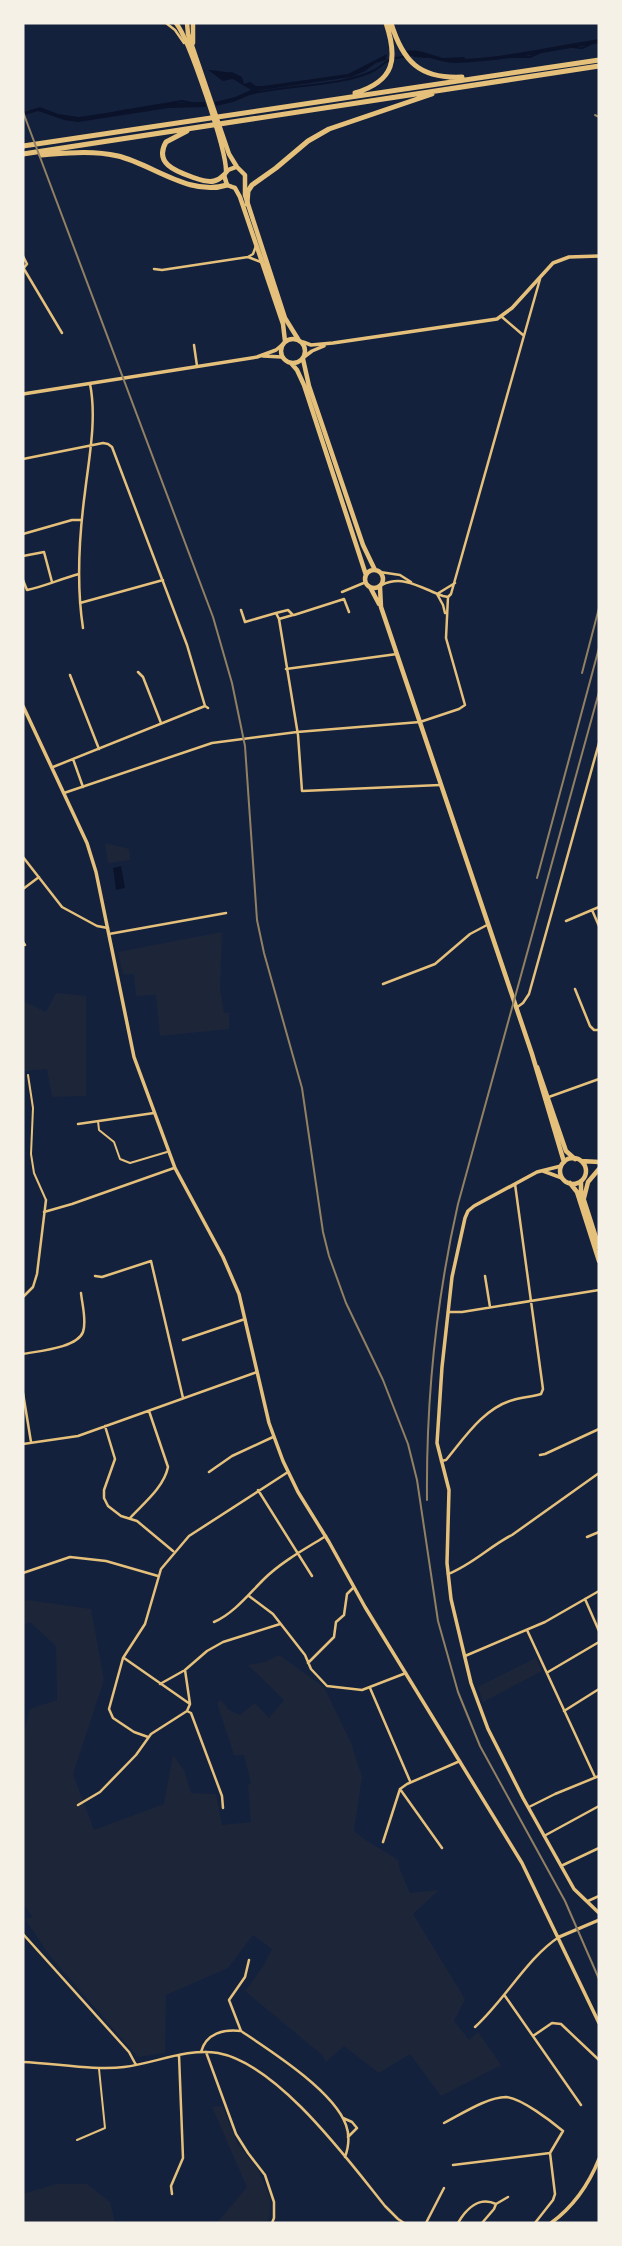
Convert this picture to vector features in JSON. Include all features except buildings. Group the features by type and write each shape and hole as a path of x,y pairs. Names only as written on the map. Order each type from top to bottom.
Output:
{"highway":[{"path":"389,23 401,50 424,72 443,77 493,75"},
{"path":"334,99 371,88 390,70 393,52 389,23"},
{"path":"23,146 599,60"},
{"path":"23,154 599,66"},
{"path":"247,204 248,191 252,185 318,134 452,88"},
{"path":"201,127 177,135 166,142 162,152 164,162 171,169 201,180 217,181 225,174"},
{"path":"23,154 103,153 133,160 189,184 212,188 227,185"}],"main road":[{"path":"176,23 192,51"},
{"path":"187,23 195,62 222,138 237,167 245,175 243,184 247,204 285,318 306,350 304,358 309,386 363,545 383,576 381,607"},
{"path":"192,51 193,23"},
{"path":"222,138 227,185 234,188 240,197 283,324 282,357"},
{"path":"225,174 231,168 237,167"},
{"path":"234,188 243,184"},
{"path":"23,394 257,356 276,350 291,338 311,345 333,343 502,317 553,263 560,259 599,256"},
{"path":"290,363 298,362 312,351 333,343"},
{"path":"257,356 282,357 300,374 368,585 381,607 546,1098 566,1151 585,1167 585,1174"},
{"path":"366,575 370,571 378,571"},
{"path":"368,585 377,589 381,586"},
{"path":"23,705 88,843 134,1057 175,1168 239,1294 273,1437 288,1472 353,1588 522,1863 599,2023"},
{"path":"546,1098 563,1164 560,1172 562,1178"},
{"path":"597,1163 578,1160 541,1170 468,1211 452,1277 437,1443 449,1490 447,1574 471,1682 488,1729 544,1836 574,1889 599,1913"},
{"path":"597,1163 585,1174 580,1188 599,1247"},
{"path":"584,1202 588,1182 599,1169"},
{"path":"541,1170 562,1178 577,1192 599,1261"},
{"path":"570,1183 581,1180"},
{"path":"559,1937 599,1920"},
{"path":"551,2223 582,2191 599,2159"}],"street":[{"path":"166,23 192,51"},
{"path":"154,269 248,257 253,254 256,246"},
{"path":"23,256 27,261 23,269 62,333"},
{"path":"248,257 262,262"},
{"path":"445,619 447,598 455,583 540,279"},
{"path":"502,317 525,336"},
{"path":"194,345 197,367"},
{"path":"83,628 79,574 90,445 90,384"},
{"path":"23,459 103,443 112,447 187,645 206,707 53,767"},
{"path":"23,534 72,520 82,520"},
{"path":"23,556 44,552 52,582"},
{"path":"378,571 400,575 414,584"},
{"path":"23,580 27,590 48,586 52,582 79,574"},
{"path":"381,586 395,579 447,598"},
{"path":"80,603 163,580"},
{"path":"342,592 368,585"},
{"path":"437,594 451,590"},
{"path":"64,793 212,743 297,732 420,722 459,709 465,705 446,638 443,605 437,594"},
{"path":"279,619 344,599 349,612"},
{"path":"241,610 245,622 288,610 293,615"},
{"path":"276,613 297,732 302,791 440,785"},
{"path":"286,669 397,654"},
{"path":"138,672 143,677 161,723"},
{"path":"70,674 99,748"},
{"path":"516,1008 529,994 599,743"},
{"path":"73,759 83,787"},
{"path":"23,857 62,907 108,931 226,913"},
{"path":"23,889 39,877"},
{"path":"566,921 599,907"},
{"path":"592,910 599,926"},
{"path":"383,984 435,964 470,934 487,925"},
{"path":"575,989 590,1026 599,1030"},
{"path":"546,1098 599,1079"},
{"path":"78,1124 155,1112"},
{"path":"44,1212 72,1205 175,1168"},
{"path":"441,1461 446,1460 493,1408 541,1394 543,1390 515,1184"},
{"path":"23,1297 36,1281 46,1200"},
{"path":"95,1276 102,1277 151,1261 183,1399"},
{"path":"485,1276 490,1307"},
{"path":"448,1312 599,1290"},
{"path":"23,1354 71,1344 79,1338 84,1321 81,1293"},
{"path":"183,1340 245,1319"},
{"path":"23,1444 78,1436 257,1372"},
{"path":"23,1393 31,1442"},
{"path":"130,1518 162,1483 168,1467 149,1411"},
{"path":"105,1426 115,1459 106,1480 104,1498 113,1512 136,1521 174,1552"},
{"path":"540,1455 599,1429"},
{"path":"209,1472 232,1456 273,1437"},
{"path":"148,1738 111,1716 109,1709 123,1658 145,1624 158,1576 189,1536 288,1472"},
{"path":"447,1574 512,1535 599,1473"},
{"path":"258,1490 312,1576"},
{"path":"587,1537 599,1532"},
{"path":"214,1622 249,1596 264,1579 326,1536"},
{"path":"23,1573 69,1557 106,1561 158,1576"},
{"path":"308,1663 334,1637 336,1622 344,1615 347,1594 353,1588"},
{"path":"465,1656 527,1630 599,1591"},
{"path":"249,1596 270,1611 305,1655 311,1669 327,1686 362,1690 406,1673"},
{"path":"585,1599 599,1630"},
{"path":"160,1684 185,1670 207,1651 223,1642 280,1624"},
{"path":"527,1630 597,1777 528,1807"},
{"path":"547,1673 599,1642"},
{"path":"123,1658 190,1704"},
{"path":"78,1805 100,1792 136,1755 148,1738 187,1711 190,1704 185,1670"},
{"path":"370,1688 411,1783"},
{"path":"564,1711 599,1689"},
{"path":"187,1711 191,1713 222,1797 223,1808"},
{"path":"383,1842 400,1789 460,1761"},
{"path":"400,1789 442,1848"},
{"path":"544,1836 599,1806"},
{"path":"561,1866 599,1848"},
{"path":"588,1902 599,1896"},
{"path":"23,1934 129,2052 136,2065"},
{"path":"475,2027 559,1937"},
{"path":"241,2031 229,2000 245,1977 249,1960"},
{"path":"505,1996 581,2105"},
{"path":"533,2036 552,2023 561,2024 599,2060"},
{"path":"272,2223 274,2202 265,2175 236,2134 204,2052 204,2043 209,2037 231,2029 241,2031 306,2077 342,2118 349,2146 345,2157"},
{"path":"23,2062 122,2068 179,2055 204,2052 228,2055 254,2068 294,2099 398,2220 404,2223"},
{"path":"172,2194 171,2186 183,2158 179,2055"},
{"path":"444,2123 496,2099 514,2099 563,2131 550,2153 555,2194 551,2204 534,2222"},
{"path":"342,2118 352,2122 357,2128 348,2137"},
{"path":"453,2165 550,2153"},
{"path":"426,2223 444,2188"},
{"path":"482,2223 496,2204 508,2197"},
{"path":"458,2223 470,2207 485,2201 496,2204"}],"lane":[{"path":"28,1075 33,1108 31,1154 34,1172 46,1200"},
{"path":"98,1121 99,1130 114,1142 120,1159 130,1163 168,1152"},
{"path":"77,2140 105,2128 98,2067"}],"shaded area":[{"path":"599,39 599,43 476,62 446,62 410,56 406,51 418,51 447,59 471,58 508,55"},
{"path":"387,54 386,60 351,77 262,90 216,106 215,102 251,90 233,79 223,81 208,70 232,72 242,77 244,84 250,82 263,86 348,74"},
{"path":"205,102 206,107 169,108 78,122 38,111 25,115 24,112 40,107 58,114 79,117 172,103"},
{"path":"105,843 129,849 130,860 108,863"},
{"path":"121,866 125,888 116,890 113,868"},
{"path":"222,932 220,989 224,1013 229,1013 229,1029 160,1036 156,995 136,996 134,974 123,974 118,952"},
{"path":"56,993 86,996 86,1096 52,1097 47,1069 23,1071 23,1001 46,1012"},
{"path":"28,1600 91,1609 104,1680 73,1774 94,1830 164,1804 173,1755 184,1770 191,1793 216,1794 222,1825 251,1822 248,1785 251,1783 244,1755 234,1755 217,1703 221,1700 229,1710 240,1715 255,1703 269,1718 284,1700 248,1665 265,1662 279,1655 324,1687 351,1743 362,1777 354,1831 398,1860 410,1893 439,1890 413,1914 465,1999 454,2021 469,2040 478,2032 501,2065 441,2096 410,2054 379,2073 344,2046 326,2062 322,2055 245,1991 272,1949 253,1935 228,1968 166,1995 165,2053 138,2057 50,1956 25,1919 33,1917 23,1904 23,1736 30,1709 57,1700 56,1646 30,1622 23,1626 23,1602"},
{"path":"536,1658 542,1671 483,1702 478,1687"},
{"path":"222,2106 237,2143 258,2170 270,2198 267,2223 217,2223 247,2187 212,2107"},
{"path":"56,2184 87,2184 110,2202 115,2223 23,2223 23,2194"}],"waterway":[{"path":"572,47 582,48 593,43"},
{"path":"511,57 530,57 539,53"},
{"path":"414,56 426,57"},
{"path":"396,58 403,57"},
{"path":"442,59 464,58"},
{"path":"250,94 348,79 375,70 389,60"},
{"path":"116,112 182,101 197,104"}],"railway":[{"path":"23,112 213,617 232,683 245,746 257,920 302,1088 323,1232 346,1303 383,1380 408,1444 417,1480 438,1621 458,1692 480,1746 565,1901 599,1979"},
{"path":"595,115 599,117"},
{"path":"582,673 599,608"},
{"path":"537,878 599,648"},
{"path":"427,1500 428,1425 434,1350 450,1240 599,692"}]}
